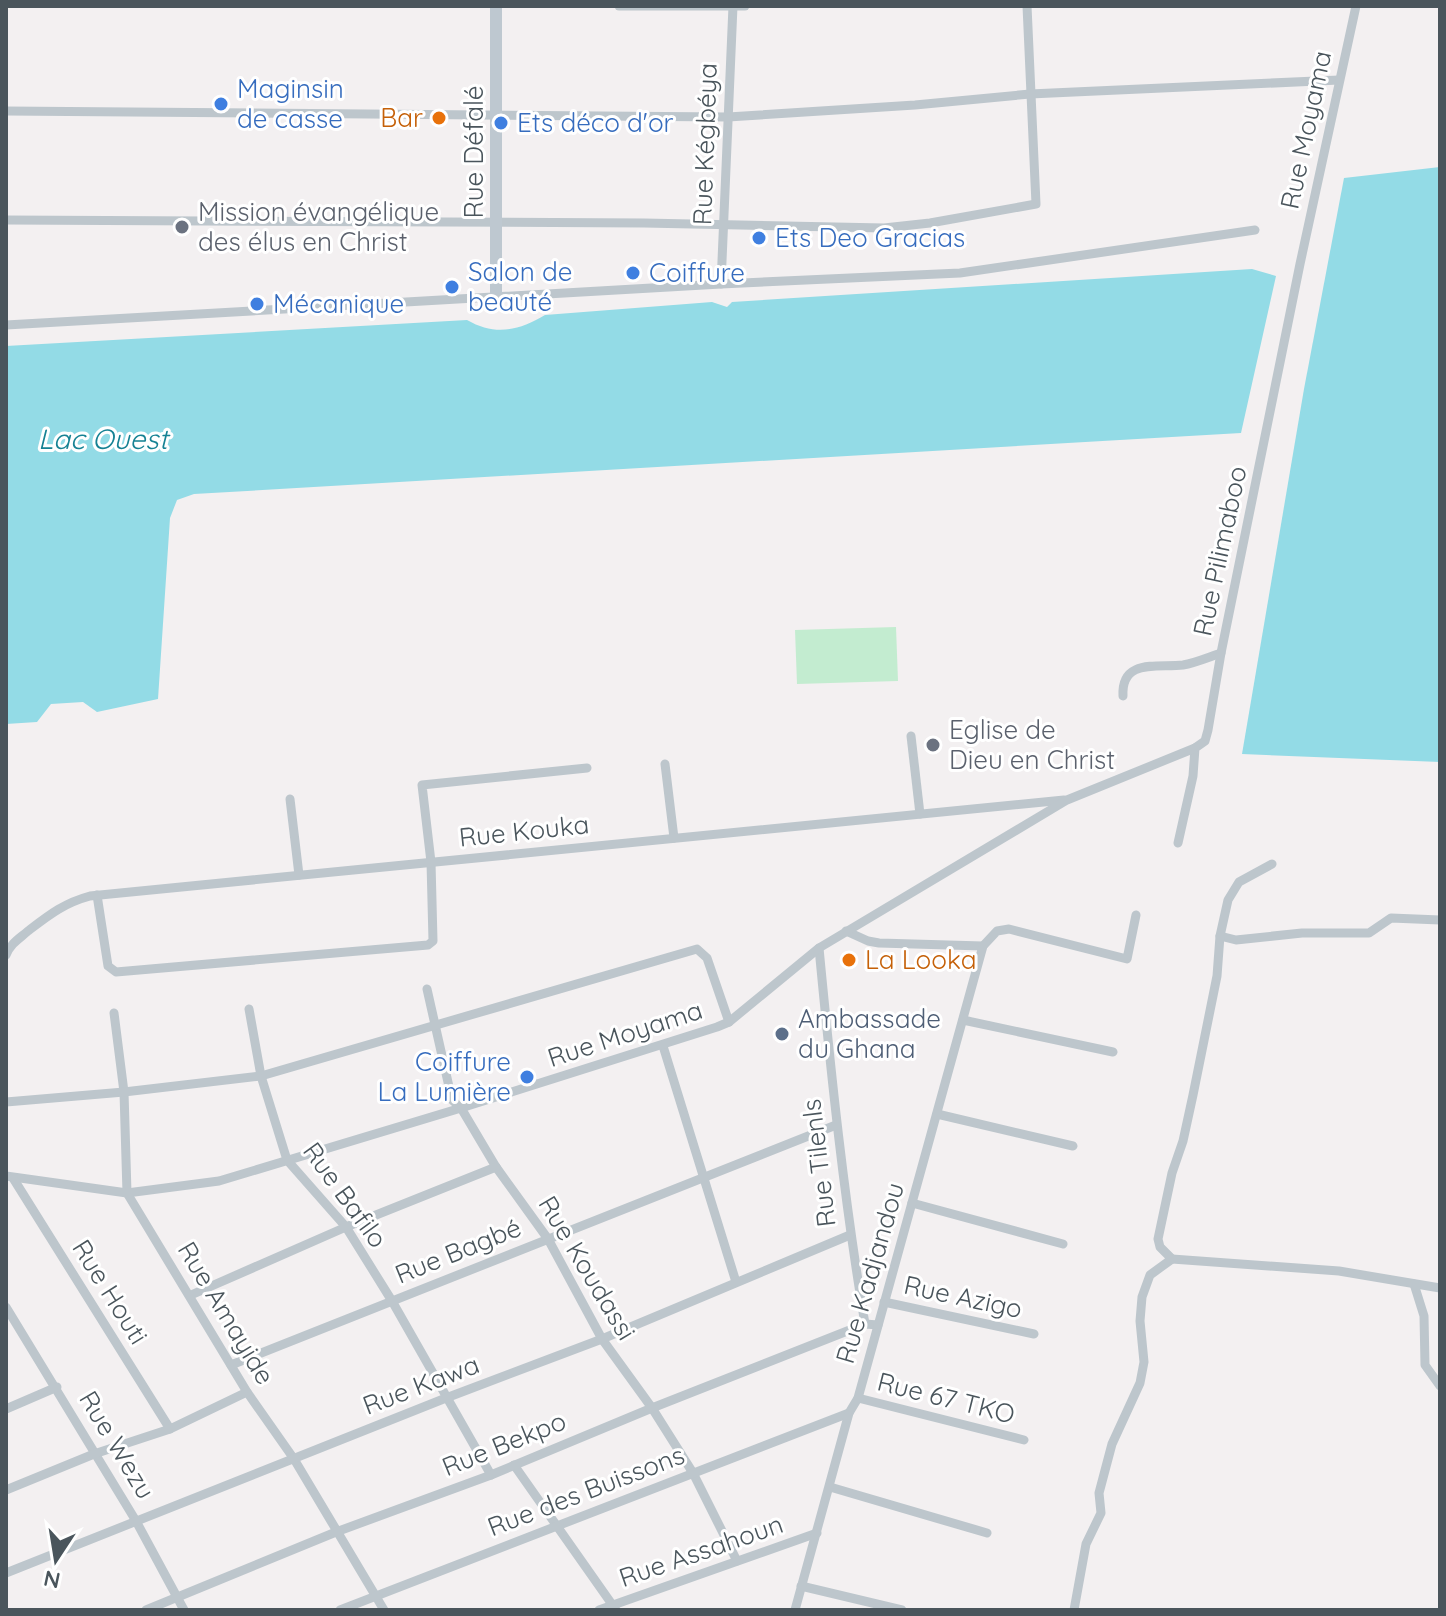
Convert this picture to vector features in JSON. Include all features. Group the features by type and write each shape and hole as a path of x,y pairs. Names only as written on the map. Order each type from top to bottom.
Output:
{"street":[{"name":"Rue Défalé","path":"496,6 496,299"},
{"path":"619,6 745,6"},
{"name":"Rue Kégbéya","path":"721,284 732,6"},
{"path":"6,220 903,227 1036,204 1027,6"},
{"name":"Rue Moyama","path":"1300,264 1356,6"},
{"path":"6,111 728,117 1030,94 1339,80"},
{"path":"6,325 960,273 1255,230"},
{"name":"Rue Pilimaboo","path":"1178,843 1193,776 1195,748 1205,741 1208,730 1300,264"},
{"path":"1123,696 1123,683 1142,666 1185,665 1221,653"},
{"path":"911,736 920,814"},
{"name":"Rue Moyama","path":"10,1177 127,1193 219,1181 663,1046 729,1022 819,948 1067,800 1195,748"},
{"path":"665,764 674,838"},
{"path":"97,895 108,966 116,972 428,945 433,941 431,862 422,785 587,768"},
{"path":"290,799 299,875"},
{"name":"Rue Kouka","path":"6,955 15,940 61,905 97,895 1067,800"},
{"path":"1172,1259 1160,1247 1158,1239 1193,1095 1217,976 1220,936 1228,900 1239,882 1272,864"},
{"path":"846,931 879,943 983,946 997,931 1005,929 1127,959 1136,915"},
{"path":"1220,936 1236,940 1302,933 1369,933 1391,918 1440,920"},
{"name":"Rue Kadjandou","path":"795,1610 849,1413 858,1398 983,946"},
{"name":"Rue Tilenls","path":"819,948 836,1125 865,1324"},
{"path":"6,1102 261,1076 697,949 707,958 729,1022"},
{"name":"Rue Koudassi","path":"427,989 452,1100 461,1108 496,1167 548,1239 602,1339 652,1408 693,1473 737,1561"},
{"name":"Rue Bafilo","path":"249,1009 261,1076 287,1160 346,1227 491,1475"},
{"path":"114,1013 124,1092 127,1193"},
{"path":"963,1020 1113,1052"},
{"path":"663,1046 736,1282"},
{"path":"937,1114 1073,1146"},
{"name":"Rue Bagbé","path":"231,1365 836,1125"},
{"path":"191,1295 346,1227 496,1167"},
{"name":"Rue Houti","path":"10,1177 170,1429"},
{"name":"Rue Amayide","path":"127,1193 247,1392 294,1459 384,1610"},
{"path":"912,1203 1063,1244"},
{"name":"Rue Kawa","path":"6,1573 602,1339 850,1235"},
{"path":"1074,1610 1086,1544 1101,1513 1099,1493 1112,1444 1140,1383 1144,1362 1140,1321 1142,1297 1150,1275 1172,1259 1339,1271 1440,1288"},
{"path":"1414,1284 1424,1316 1425,1365 1440,1386"},
{"name":"Rue Azigo","path":"884,1302 1034,1334"},
{"name":"Rue Wezu","path":"7,1311 57,1387 184,1610"},
{"name":"Rue Bekpo","path":"146,1610 865,1324 878,1325"},
{"path":"6,1409 57,1387"},
{"path":"6,1490 94,1454 170,1429 247,1392"},
{"name":"Rue 67 TKO","path":"858,1398 1024,1440"},
{"name":"Rue des Buissons","path":"340,1610 849,1413"},
{"path":"514,1465 614,1608"},
{"path":"830,1487 987,1533"},
{"name":"Rue Assahoun","path":"599,1610 614,1608 817,1533"},
{"path":"801,1586 902,1610"}],"green space":[{"path":"896,627 898,681 797,684 795,630"}],"water":[{"path":"1440,167 1440,762 1242,754 1304,389 1344,178"},
{"name":"Lac Ouest","path":"1252,269 1276,276 1241,433 194,494 177,500 170,518 158,699 97,712 83,702 51,704 37,722 6,724 6,346 467,320 487,328 506,330 545,315 712,302 727,307 732,302"}],"place":[{"name":"Maginsin de casse","path":"221,104"},
{"name":"Bar","path":"439,118"},
{"name":"Ets déco d'or","path":"501,123"},
{"name":"Mission évangélique des élus en Christ","path":"182,227"},
{"name":"Ets Deo Gracias","path":"759,238"},
{"name":"Coiffure","path":"633,273"},
{"name":"Salon de beauté","path":"452,287"},
{"name":"Mécanique","path":"257,304"},
{"name":"Eglise de Dieu en Christ","path":"933,745"},
{"name":"La Looka","path":"849,960"},
{"name":"Ambassade du Ghana","path":"782,1034"},
{"name":"Coiffure La Lumière","path":"527,1077"}]}
